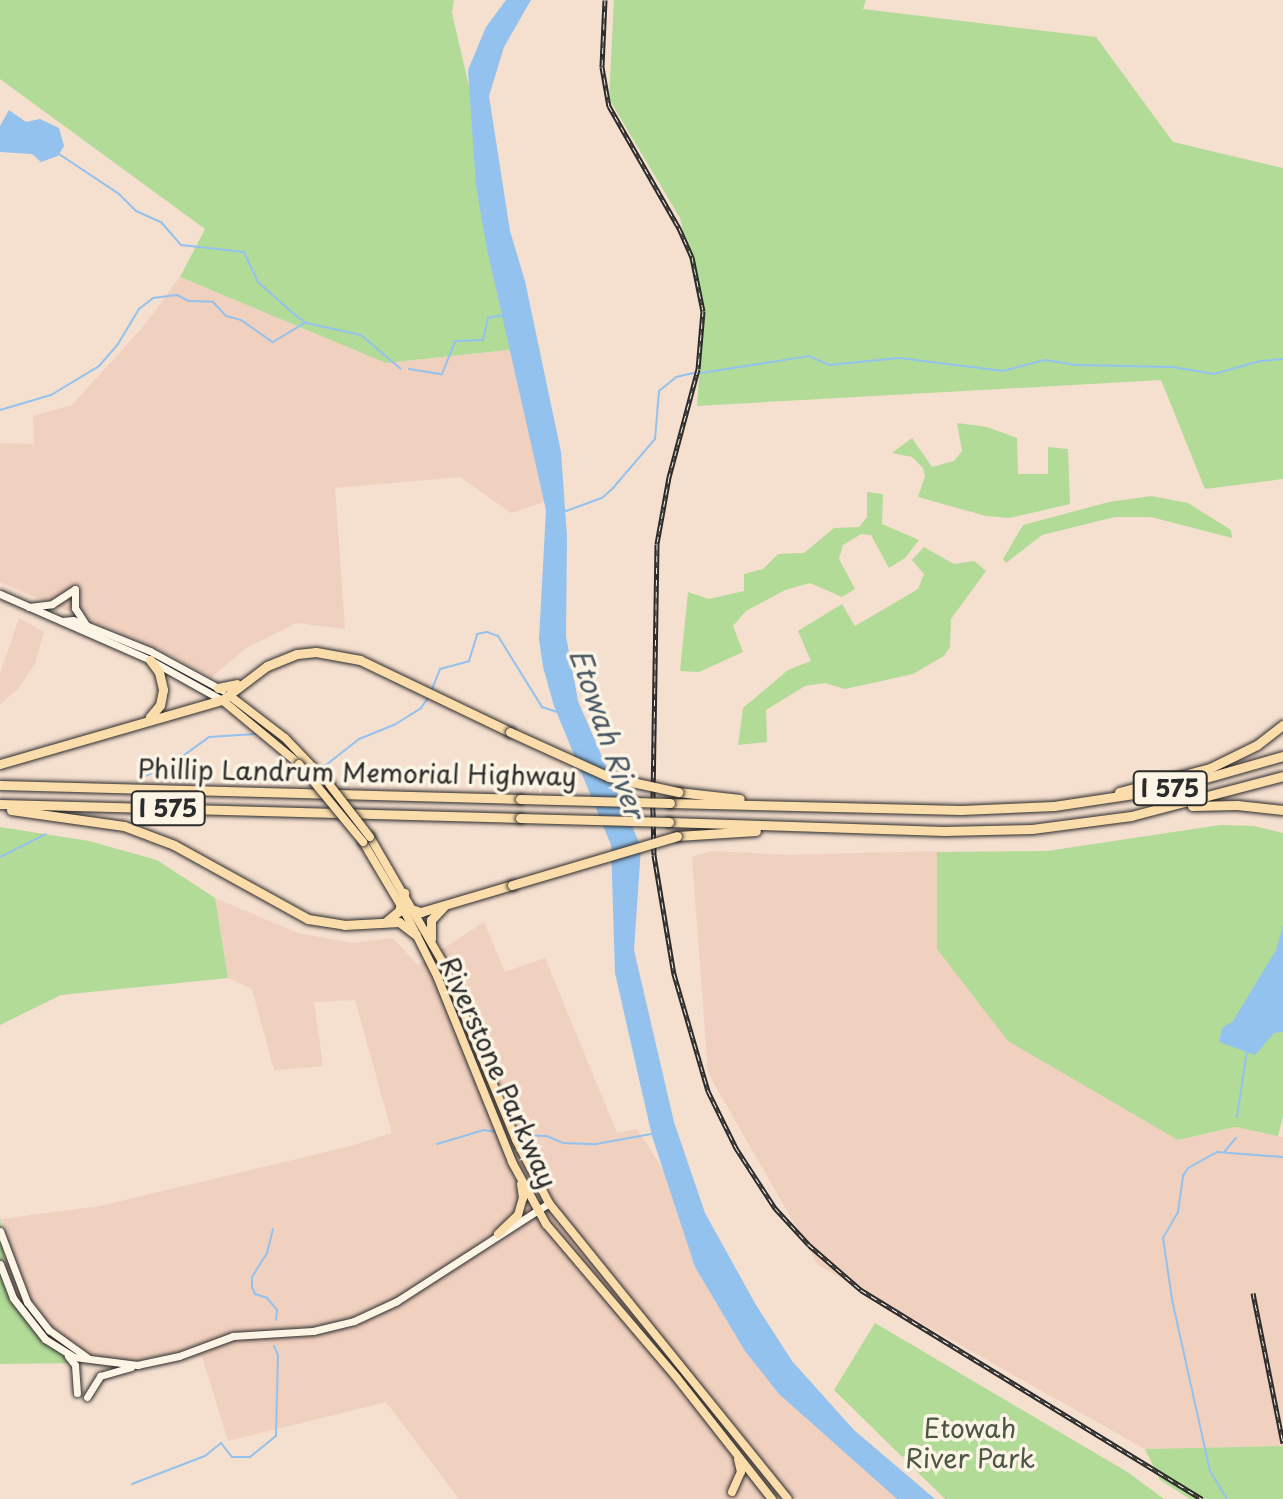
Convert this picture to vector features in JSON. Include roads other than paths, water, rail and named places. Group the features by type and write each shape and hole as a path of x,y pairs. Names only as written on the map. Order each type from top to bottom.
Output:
{"highway":[{"path":"0,764 226,698 244,681 281,659 316,652 354,658 609,777 678,792 791,806"},
{"path":"145,720 156,711 163,690 159,672 150,660"},
{"path":"218,688 244,681"},
{"path":"1054,806 1200,772 1244,752 1283,725"},
{"name":"Phillip Landrum Memorial Highway","path":"0,785 961,810 1054,806 1155,791 1283,756"},
{"name":"Phillip Landrum Memorial Highway","path":"0,806 899,830 1032,829 1173,808 1283,776"},
{"path":"1173,808 1237,805 1283,810"},
{"path":"0,806 97,820 145,832 308,919 344,925 387,921 403,923 416,935"},
{"path":"402,906 416,913 444,907 677,836 899,830"},
{"path":"387,921 402,906 404,893"},
{"path":"431,939 431,920 444,907"}],"main road":[{"path":"29,607 52,604 75,589 77,613 88,626"},
{"path":"0,594 62,621 70,628 150,660 226,698 312,764 366,839"},
{"path":"62,621 73,620 159,655 218,688 226,698"},
{"name":"Riverstone Parkway","path":"226,698 299,764 366,839 404,893 431,939 465,1011 516,1140 549,1203 788,1499"},
{"name":"Riverstone Parkway","path":"366,839 451,1009 521,1179 538,1210 568,1252 677,1378 772,1499"},
{"path":"498,1234 522,1207 521,1179"},
{"path":"87,1397 100,1376 179,1356 233,1336 313,1331 354,1321 397,1301 549,1203"},
{"path":"0,1231 3,1251 15,1280 37,1317 88,1358"},
{"path":"0,1264 9,1290 26,1319 75,1365 77,1393"},
{"path":"63,1352 137,1365"},
{"path":"732,1492 741,1472 737,1454"}],"water":[{"name":"Etowah River","path":"506,0 531,0 504,47 489,96 510,231 525,281 561,452 567,536 566,636 578,701 641,847 634,950 674,1122 705,1213 756,1305 792,1361 854,1430 935,1499 897,1499 779,1394 745,1351 695,1267 652,1136 615,973 611,845 554,706 543,667 539,639 546,510 487,249 476,186 468,70 486,27"},
{"path":"9,110 26,122 40,119 59,128 64,146 58,156 41,162 32,154 0,152 0,126"},
{"path":"1283,926 1283,1032 1274,1033 1255,1055 1219,1042 1222,1028 1233,1021 1276,950"}],"waterway":[{"path":"59,154 119,194 136,211 161,222 181,245 244,252 258,282 295,315 306,323 361,335 401,369"},
{"path":"0,410 51,395 99,366 118,344 139,309 153,298 177,295 189,301 213,302 226,316 241,320 273,342 305,323"},
{"path":"409,369 442,374 455,341 483,340 488,318 504,315"},
{"path":"701,373 809,356 829,365 899,358 1003,371 1045,360 1078,365 1172,367 1214,374 1260,361 1283,359"},
{"path":"566,511 602,498 613,488 655,439 659,391 676,377 694,373"},
{"path":"432,689 440,669 469,661 477,634 487,632 498,636 542,707 557,712"},
{"path":"316,766 326,765 359,739 394,725 421,708 428,698"},
{"path":"141,778 172,764 209,737 255,734"},
{"path":"284,757 294,765"},
{"path":"0,857 46,834"},
{"path":"1237,1117 1247,1051"},
{"path":"437,1144 484,1130 497,1132"},
{"path":"516,1134 547,1136 563,1143 596,1144 651,1134"},
{"path":"1225,1151 1236,1138"},
{"path":"1227,1499 1210,1471 1172,1299 1163,1238 1178,1212 1183,1176 1188,1168 1217,1152 1283,1157"},
{"path":"273,1229 267,1253 252,1277 252,1287 255,1294 267,1298 277,1310 276,1320"},
{"path":"132,1484 205,1456 221,1443 232,1457 250,1457 276,1436 278,1355 274,1346"}],"railway":[{"path":"605,0 602,67 609,106 679,228 692,257 703,311 698,369 669,477 657,544 653,811 654,855 674,974 708,1091 736,1148 775,1208 809,1245 861,1290 1202,1499"},
{"path":"1253,1293 1283,1443"}],"park label":[{"name":"Etowah River Park","path":"970,1443"}]}
